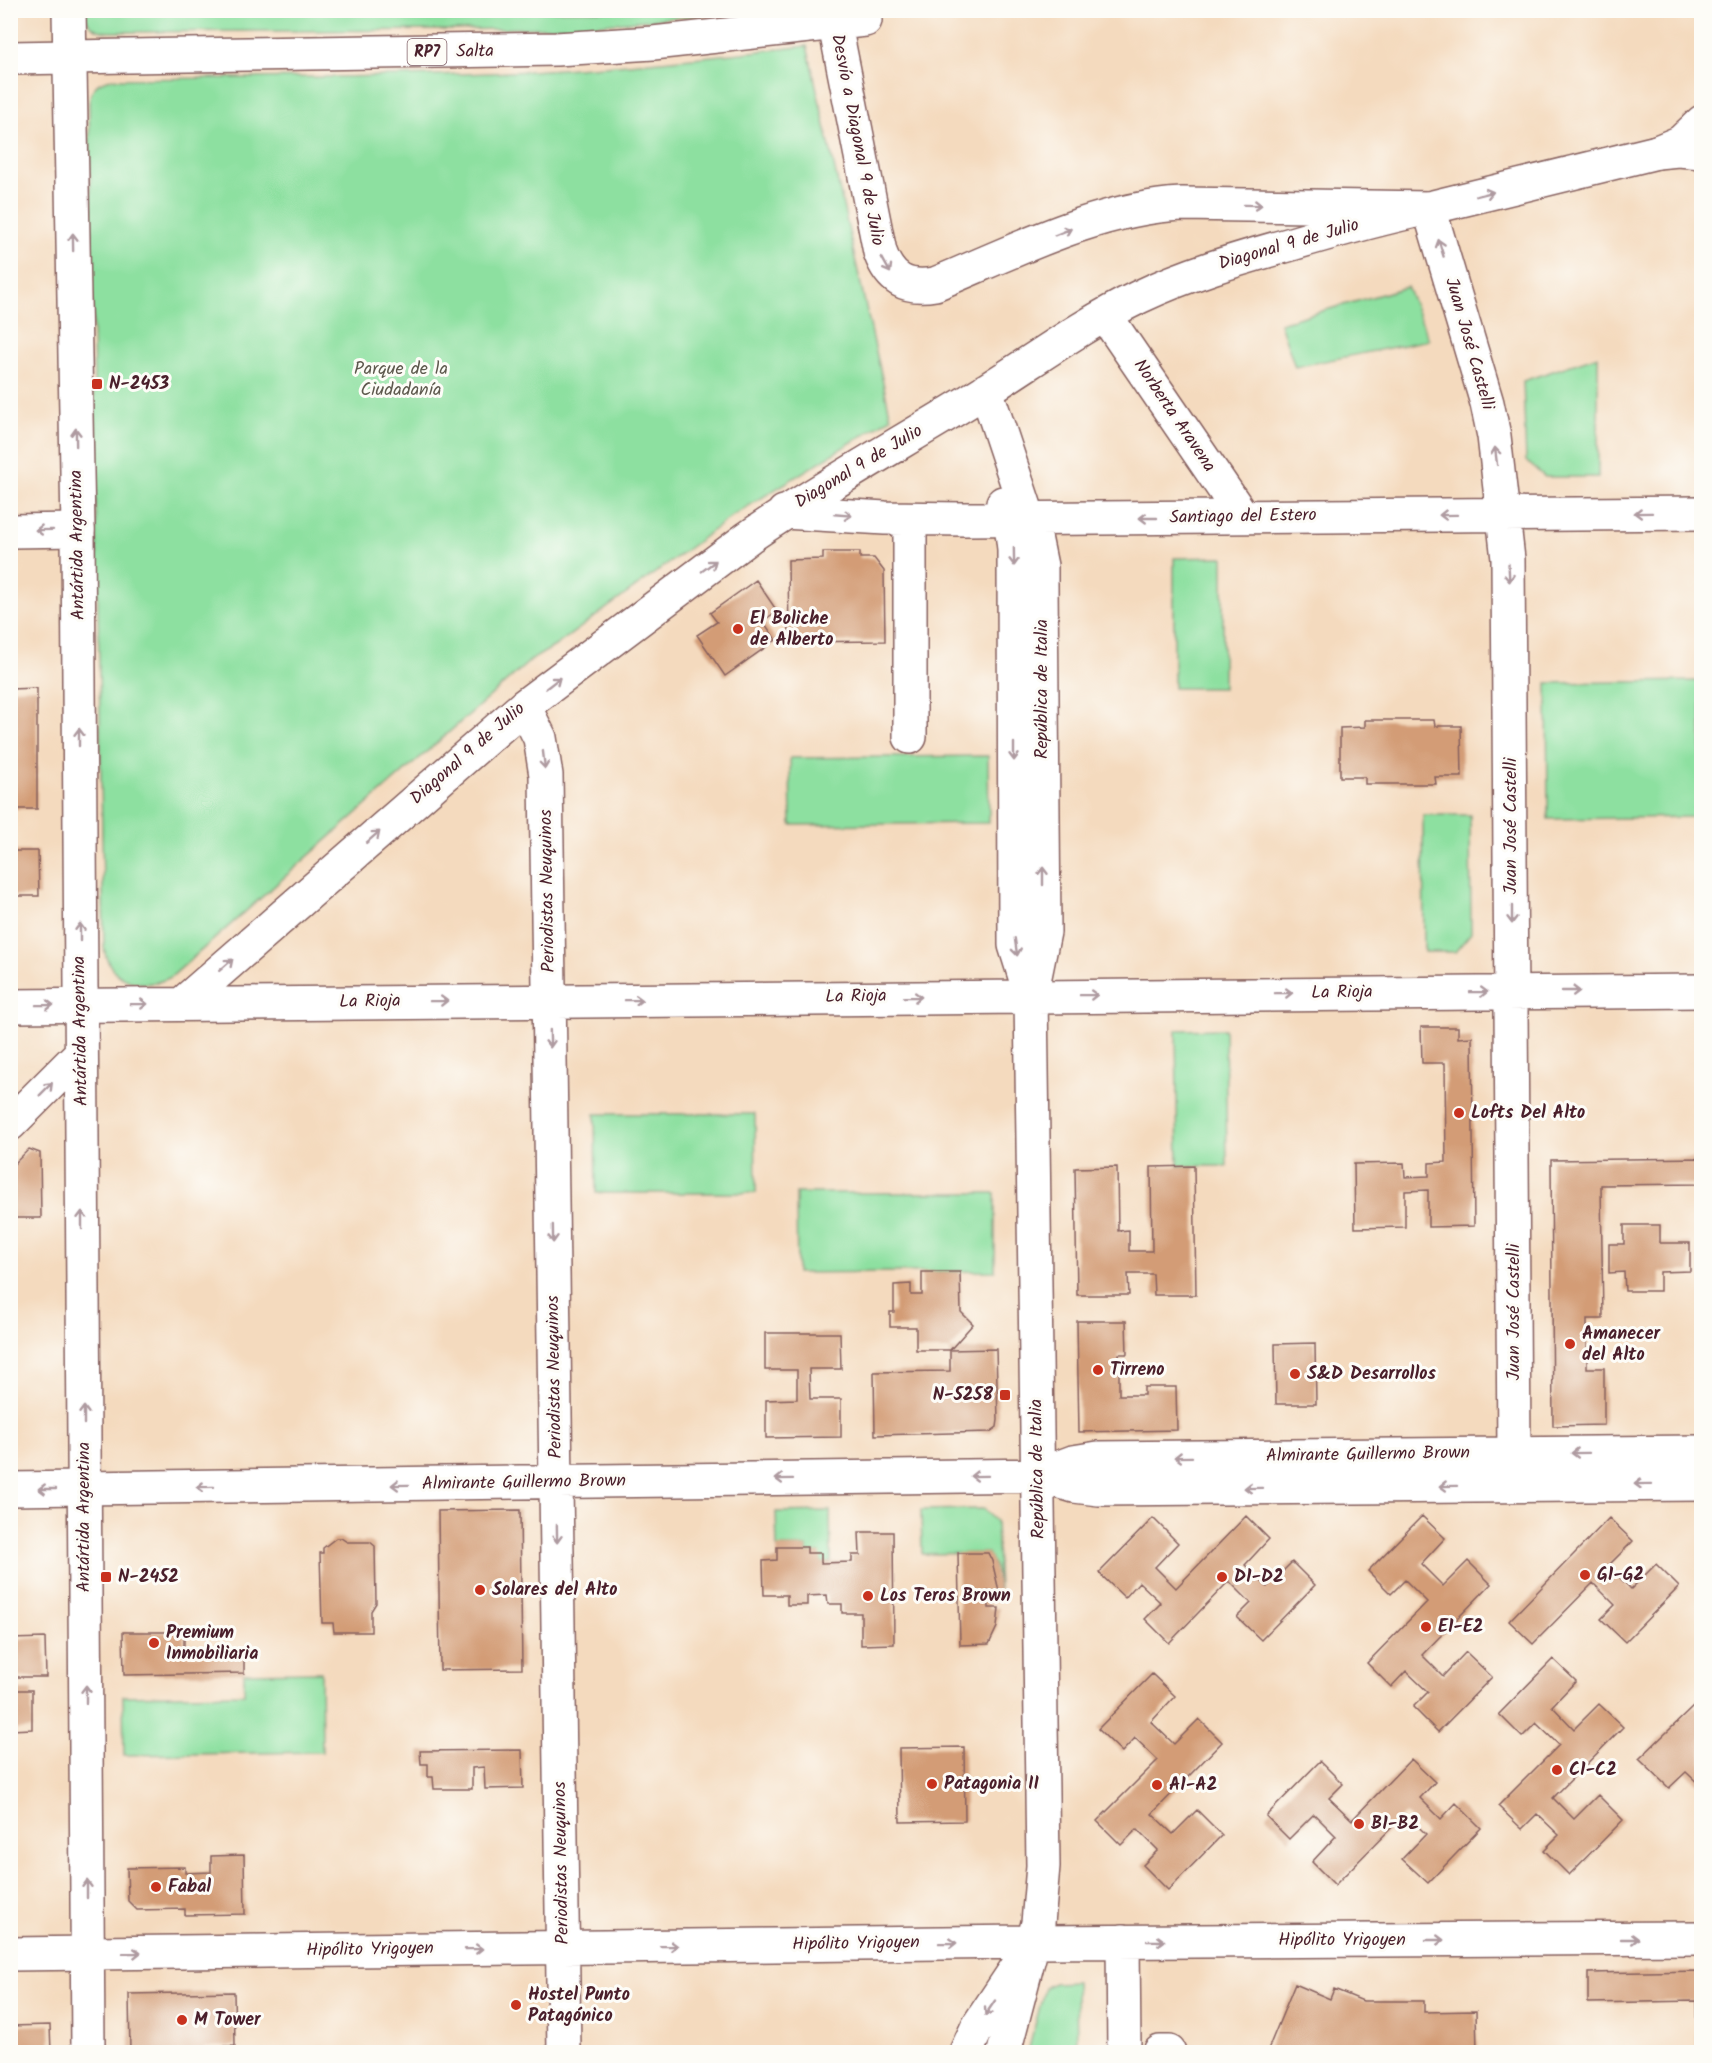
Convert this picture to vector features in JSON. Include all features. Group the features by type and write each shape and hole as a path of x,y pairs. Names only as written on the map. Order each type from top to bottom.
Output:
{"street":[{"name":"Antártida Argentina","path":"69,10 78,530 88,2052"},
{"name":"Salta","path":"10,58 556,49 653,43 849,16"},
{"name":"Desvío a Diagonal 9 de Julio","path":"849,16 880,252 889,272 899,280 911,284 923,286 935,284 1078,225 1128,210 1155,205 1429,208"},
{"path":"1657,152 1681,142 1701,122"},
{"path":"1657,152 1678,150 1701,152"},
{"name":"Diagonal 9 de Julio","path":"182,1004 524,706 749,537 784,512 1105,315 1169,284 1238,259 1381,218 1657,152"},
{"name":"Juan José Castelli","path":"1429,208 1487,403 1494,435 1510,584 1514,1454"},
{"name":"Norberta Aravena","path":"1105,315 1243,517"},
{"name":"República de Italia","path":"978,395 1019,519 1039,551 1041,566 1044,932 1031,996 1043,1866 1041,1903 1034,1942 1004,2052"},
{"name":"Santiago del Estero","path":"784,512 910,519 1701,513"},
{"path":"910,519 910,737"},
{"path":"10,531 78,530"},
{"name":"Periodistas Neuquinos","path":"524,706 540,738 545,758 564,2052"},
{"name":"La Rioja","path":"10,1006 1701,991"},
{"path":"11,1112 81,1053"},
{"name":"Almirante Guillermo Brown","path":"1038,1475 1073,1462 1098,1458 1701,1452"},
{"name":"Almirante Guillermo Brown","path":"10,1489 1038,1475 1074,1486 1100,1489 1701,1484"},
{"name":"Hipólito Yrigoyen","path":"10,1954 1123,1941 1701,1938"},
{"path":"1123,1941 1124,2052"},
{"name":"República de Italia","path":"966,2052 978,2026 1034,1942"},
{"path":"1160,2052 1168,2052"}],"green space":[{"path":"83,11 749,11 571,27 112,32 101,31 93,27 87,21"},
{"name":"Parque de la Ciudadanía","path":"807,46 891,418 734,515 555,646 531,660 171,977 160,981 137,983 119,975 107,957 104,945 89,104 93,89 104,81 114,79 339,77 507,72 655,62"},
{"path":"1407,287 1429,340 1295,367 1280,323"},
{"path":"1598,356 1598,477 1545,477 1526,461 1523,381"},
{"path":"1223,557 1223,688 1174,688 1174,558"},
{"path":"1701,681 1701,817 1548,819 1547,683"},
{"path":"988,756 989,823 791,825 790,758"},
{"path":"1423,815 1470,815 1471,933 1455,952 1424,952"},
{"path":"1225,1029 1227,1166 1178,1166 1176,1030"},
{"path":"595,1114 755,1114 756,1193 596,1193"},
{"path":"796,1193 995,1193 995,1271 797,1273"},
{"path":"983,1509 996,1521 999,1591 996,1571 988,1553 922,1554 921,1510"},
{"path":"830,1511 831,1563 821,1563 820,1553 807,1553 807,1547 777,1547 776,1512"},
{"path":"321,1672 322,1752 124,1755 123,1696 244,1694 244,1673"},
{"path":"1076,1982 1077,2052 1028,2052 1045,1987 1054,1983"}],"building":[{"path":"823,552 860,552 860,558 874,558 884,571 885,641 789,642 788,560 823,559"},
{"name":"El Boliche de Alberto","path":"756,580 777,611 763,621 776,640 725,676 697,635 717,622 710,613"},
{"path":"37,688 37,809 10,809 10,689"},
{"path":"1365,720 1434,720 1435,726 1461,726 1462,777 1435,777 1436,784 1365,784 1365,777 1340,777 1340,728 1365,727"},
{"path":"10,851 38,851 39,896 10,896"},
{"path":"1421,1027 1458,1027 1458,1038 1472,1037 1474,1226 1428,1227 1428,1190 1405,1191 1405,1227 1355,1228 1354,1164 1404,1163 1405,1177 1429,1176 1429,1163 1446,1162 1445,1063 1422,1063"},
{"path":"29,1149 40,1153 41,1218 10,1218 10,1168"},
{"path":"1702,1158 1702,1184 1601,1185 1603,1319 1587,1319 1587,1368 1604,1368 1604,1425 1553,1426 1551,1160"},
{"path":"1194,1166 1196,1295 1154,1295 1153,1274 1128,1274 1129,1295 1077,1295 1075,1168 1117,1167 1118,1231 1129,1230 1129,1251 1152,1251 1151,1167"},
{"path":"1624,1225 1660,1225 1660,1243 1690,1243 1690,1271 1660,1272 1660,1291 1625,1291 1624,1272 1609,1273 1609,1244 1624,1244"},
{"path":"922,1272 960,1272 961,1312 973,1324 950,1350 916,1350 916,1327 890,1327 890,1312 894,1312 894,1285 911,1284 911,1295 922,1295"},
{"name":"Tirreno","path":"1077,1321 1126,1321 1127,1354 1119,1354 1119,1395 1144,1395 1144,1387 1176,1387 1177,1430 1079,1432"},
{"path":"765,1333 840,1333 841,1369 809,1369 810,1399 841,1399 841,1437 766,1438 766,1400 797,1399 797,1370 765,1370"},
{"name":"S&D Desarrollos","path":"1315,1343 1316,1404 1276,1404 1275,1344"},
{"path":"996,1349 997,1427 990,1432 875,1435 874,1372 950,1371 950,1350"},
{"name":"Solares del Alto","path":"520,1510 522,1669 440,1670 438,1511"},
{"name":"D1-D2","path":"1246,1516 1269,1539 1245,1565 1267,1587 1292,1562 1315,1585 1261,1640 1237,1617 1251,1603 1229,1581 1169,1643 1145,1619 1161,1603 1139,1582 1125,1598 1099,1573 1153,1518 1178,1543 1155,1567 1176,1588"},
{"name":"E1-E2","path":"1422,1516 1445,1538 1421,1564 1443,1586 1468,1561 1491,1584 1422,1655 1443,1676 1466,1652 1492,1677 1438,1732 1413,1707 1428,1692 1406,1671 1391,1687 1367,1663 1427,1602 1405,1580 1391,1594 1368,1571"},
{"name":"G1-G2","path":"1609,1518 1633,1541 1608,1566 1631,1589 1656,1564 1679,1587 1625,1642 1601,1619 1615,1605 1593,1583 1533,1644 1509,1621"},
{"path":"859,1532 893,1532 894,1644 861,1645 861,1613 842,1613 842,1604 828,1604 827,1595 807,1596 807,1605 787,1605 787,1595 764,1595 763,1561 777,1560 777,1547 807,1547 807,1553 821,1553 821,1563 852,1562 852,1555 860,1555"},
{"path":"336,1538 347,1542 370,1542 375,1546 376,1603 371,1611 371,1632 334,1632 333,1623 322,1623 320,1553 323,1553 323,1548"},
{"path":"958,1553 988,1553 992,1561 999,1591 988,1591 989,1608 999,1608 997,1627 989,1644 960,1645"},
{"name":"Premium Inmobiliaria","path":"123,1632 184,1632 184,1655 244,1654 244,1673 124,1675"},
{"path":"45,1638 46,1677 10,1677 10,1639"},
{"name":"C1-C2","path":"1553,1659 1576,1681 1552,1706 1574,1729 1599,1704 1623,1727 1553,1798 1574,1819 1598,1795 1623,1820 1569,1875 1544,1850 1559,1835 1537,1814 1522,1829 1498,1806 1559,1745 1536,1723 1522,1737 1499,1714"},
{"name":"A1-A2","path":"1152,1674 1175,1696 1151,1722 1174,1744 1199,1719 1222,1742 1152,1814 1173,1834 1197,1810 1222,1835 1168,1890 1143,1865 1158,1850 1137,1829 1121,1845 1097,1821 1158,1760 1135,1738 1122,1752 1098,1729"},
{"path":"10,1690 32,1690 32,1729 10,1730"},
{"path":"1694,1706 1702,1714 1702,1787 1686,1772 1669,1788 1639,1759"},
{"name":"Patagonia II","path":"964,1747 965,1821 900,1822 899,1748"},
{"path":"522,1750 523,1788 485,1789 484,1767 472,1768 472,1789 434,1789 433,1777 428,1777 428,1764 421,1764 420,1751"},
{"name":"B1-B2","path":"1411,1759 1435,1782 1420,1798 1441,1819 1456,1803 1481,1828 1428,1883 1402,1859 1426,1834 1405,1814 1335,1885 1312,1862 1336,1836 1314,1814 1289,1839 1266,1816 1320,1761 1343,1784 1329,1798 1352,1820"},
{"path":"244,1855 245,1914 185,1915 185,1909 137,1910 128,1901 127,1868 185,1867 185,1873 211,1872 211,1856"},
{"path":"1702,1971 1702,2052 1697,2052 1696,2001 1588,2003 1588,1973"},
{"path":"1295,1984 1330,1999 1334,1989 1363,2001 1424,2001 1424,2012 1476,2011 1477,2052 1267,2052"},
{"name":"M Tower","path":"234,1992 235,2046 204,2047 204,2052 130,2052 129,1994"},
{"path":"50,2025 51,2052 10,2052 10,2026"}],"place":[{"name":"N-2453","path":"97,384"},
{"name":"El Boliche de Alberto","path":"738,629"},
{"name":"Lofts Del Alto","path":"1459,1113"},
{"name":"Amanecer del Alto","path":"1570,1344"},
{"name":"Tirreno","path":"1098,1370"},
{"name":"S&D Desarrollos","path":"1295,1374"},
{"name":"N-5258","path":"1005,1395"},
{"name":"G1-G2","path":"1585,1575"},
{"name":"N-2452","path":"106,1577"},
{"name":"D1-D2","path":"1222,1577"},
{"name":"Solares del Alto","path":"480,1590"},
{"name":"Los Teros Brown","path":"868,1596"},
{"name":"E1-E2","path":"1426,1627"},
{"name":"Premium Inmobiliaria","path":"154,1643"},
{"name":"C1-C2","path":"1557,1770"},
{"name":"Patagonia II","path":"932,1784"},
{"name":"A1-A2","path":"1157,1785"},
{"name":"B1-B2","path":"1359,1824"},
{"name":"Fabal","path":"156,1887"},
{"name":"Hostel Punto Patagónico","path":"516,2005"},
{"name":"M Tower","path":"182,2020"}]}
